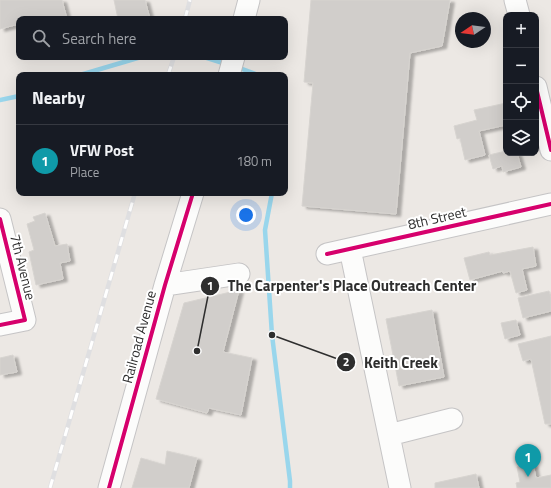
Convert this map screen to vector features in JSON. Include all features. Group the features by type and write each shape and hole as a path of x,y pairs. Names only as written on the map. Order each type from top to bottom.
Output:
{"street":[{"path":"245,16 249,0"},
{"path":"515,0 518,12"},
{"path":"230,72 233,60"},
{"path":"539,100 551,150"},
{"name":"Railroad Avenue","path":"109,488 165,285 192,196"},
{"name":"8th Street","path":"327,254 551,204"},
{"name":"7th Avenue","path":"0,219 25,320 0,326"},
{"path":"350,249 400,488"},
{"path":"165,285 239,274"},
{"path":"390,435 452,419"}],"building":[{"path":"0,0 62,0 66,16 16,16 16,25 0,29"},
{"path":"114,0 145,0 149,16 117,16"},
{"path":"311,0 450,0 442,46 410,53 396,214 302,206 313,83 304,82"},
{"path":"503,104 503,126 479,131 485,155 465,160 460,138 457,139 454,126 477,120 474,110"},
{"path":"503,152 503,156 518,156 521,167 503,172 502,166 493,169 489,155"},
{"path":"45,213 55,246 67,244 70,261 60,263 63,279 36,285 29,252 34,250 27,224 35,221 33,217"},
{"path":"533,247 536,266 522,269 527,290 516,293 510,271 503,273 503,271 470,280 464,258 489,252 490,255"},
{"path":"239,290 223,352 252,358 241,415 209,408 207,413 156,399 184,303"},
{"path":"549,291 551,298 551,311 523,318 518,298"},
{"path":"432,310 444,377 399,386 386,319"},
{"path":"516,320 520,335 505,339 501,323"},
{"path":"551,336 551,424 545,424 531,359 523,361 518,344"},
{"path":"13,355 17,372 0,375 0,358"},
{"path":"167,451 197,458 189,488 132,488 141,458 165,465"},
{"path":"533,464 536,478 551,475 551,488 517,488 516,483 520,482 517,467"},
{"path":"476,474 479,488 435,488 435,483"}],"waterway":[{"path":"90,72 131,60"},
{"path":"213,60 226,64"},
{"path":"237,67 250,72"},
{"path":"0,100 16,97"},
{"path":"271,196 265,230 272,335 290,488"}],"railway":[{"path":"186,16 190,0"},
{"path":"169,72 173,60"},
{"path":"50,488 134,196"}],"cycle path":[{"path":"539,100 551,150"},
{"path":"109,488 165,285 192,196"},
{"path":"327,254 551,204"},
{"path":"0,219 25,320 0,325"}],"place":[{"name":"Keith Creek","path":"272,335"},
{"name":"The Carpenter's Place Outreach Center","path":"197,351"},
{"name":"VFW Post","path":"528,477"}]}
